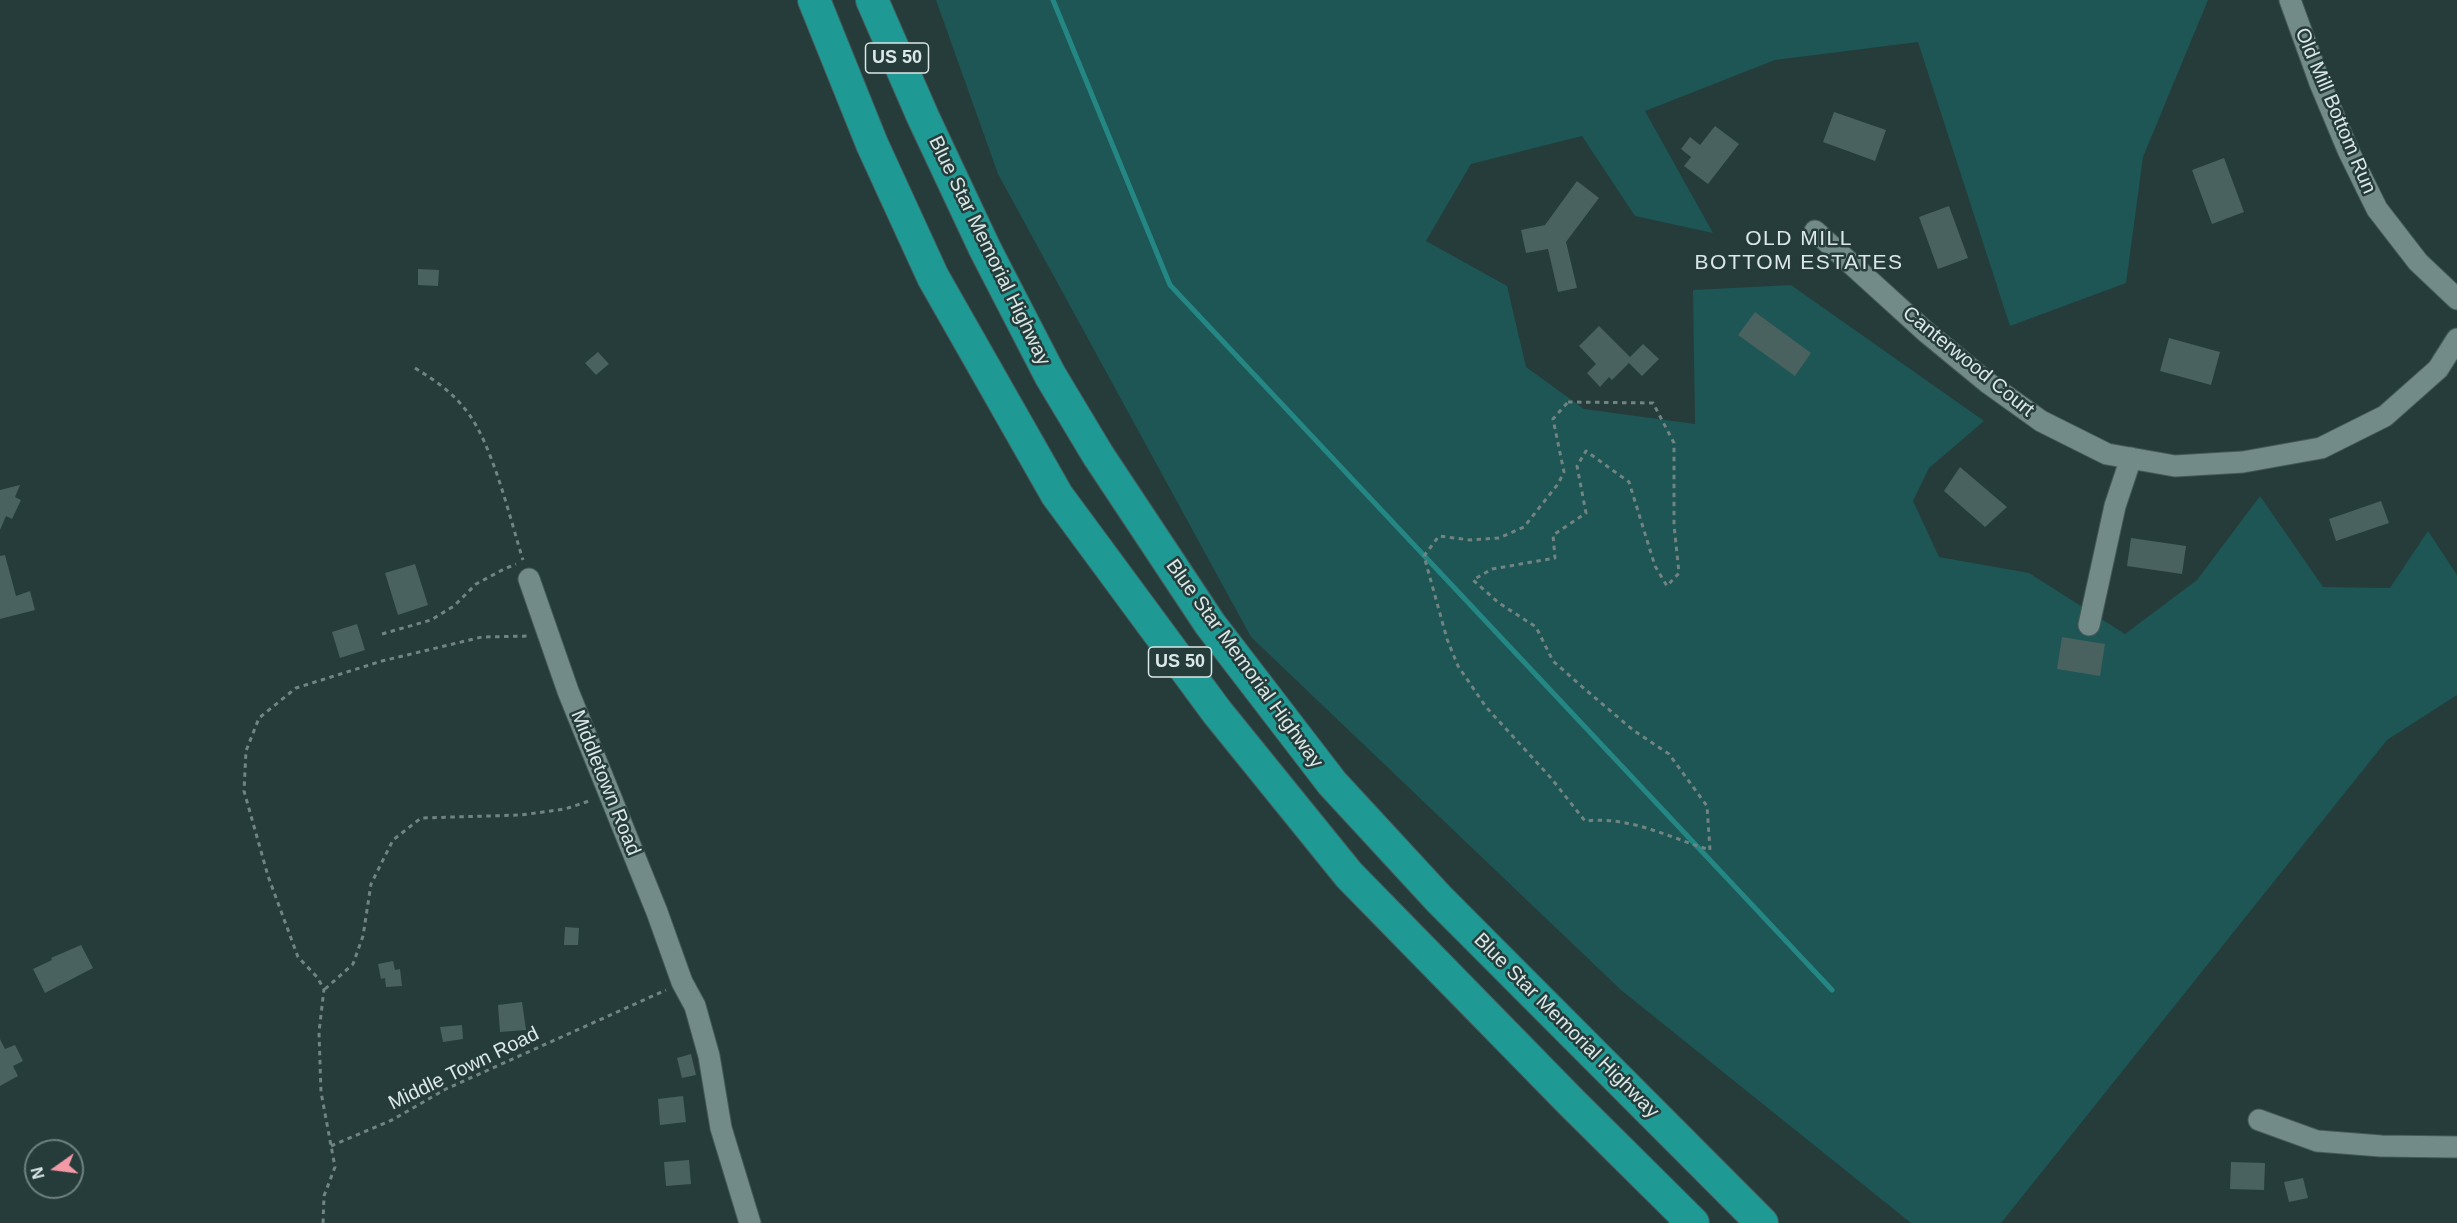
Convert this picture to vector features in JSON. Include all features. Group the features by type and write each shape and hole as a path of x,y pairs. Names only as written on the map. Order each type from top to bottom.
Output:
{"highway":[{"name":"US 50","path":"814,0 872,144 933,277 1057,495 1217,712 1349,875 1572,1104 1693,1223"},
{"name":"Blue Star Memorial Highway","path":"872,0 923,117 985,249 1050,375 1098,455 1210,624 1332,783 1439,899 1762,1223"},
{"path":"892,0 919,69 923,117"}],"street":[{"name":"Old Mill Bottom Run","path":"2290,0 2320,83 2348,150 2377,209 2418,262 2457,298"},
{"name":"Canterwood Court","path":"1815,231 1926,332 1988,384 2041,422 2106,454 2175,466 2243,462 2321,448 2385,416 2438,369 2457,339"},
{"path":"2089,625 2115,506 2131,458"},
{"name":"Middletown Road","path":"526,570 568,691 657,912 682,982 694,1006 709,1056 721,1128 750,1223"},
{"path":"2259,1120 2317,1141 2386,1147 2457,1147"}],"path":[{"path":"382,634 431,620 454,606 476,584 504,568 526,570 488,451 467,410 445,387 415,368"},
{"path":"1568,402 1653,403 1674,443 1674,525 1679,573 1667,586 1655,566 1629,482 1586,451 1577,466 1586,513 1553,535 1555,558 1492,569 1473,580 1499,603 1536,627 1553,661 1580,685 1633,730 1669,754 1707,806 1710,849 1670,837 1641,825 1602,819 1585,821 1551,778 1486,707 1458,666 1447,639 1424,556 1439,536 1470,540 1498,538 1524,527 1558,484 1564,472 1552,419 1568,402"},
{"path":"323,1223 324,1196 335,1167 321,1092 319,1032 324,989 317,977 298,957 262,856 244,790 246,751 259,718 296,688 382,661 482,637 531,636 542,640 555,652"},
{"path":"324,989 354,964 363,936 371,884 393,840 421,818 521,815 554,811 610,794"},
{"name":"Middle Town Road","path":"331,1146 392,1120 446,1089 599,1022 682,982"}],"shaded area":[{"path":"936,0 2208,0 2143,157 2126,283 2010,326 1918,42 1775,60 1645,111 1713,233 1635,216 1582,136 1471,164 1426,241 1507,286 1526,367 1584,409 1695,424 1693,290 1791,285 1984,421 1929,468 1913,501 1939,557 2029,573 2125,634 2197,580 2260,496 2323,587 2390,588 2428,531 2457,575 2457,695 2387,740 2001,1223 1911,1223 1621,990 1251,637 998,174"}],"building":[{"path":"1834,112 1886,130 1875,161 1823,142"},
{"path":"1715,126 1739,144 1708,184 1684,166 1691,157 1681,149 1690,137 1700,145"},
{"path":"2224,158 2244,212 2212,224 2192,170"},
{"path":"1577,181 1599,198 1566,242 1577,288 1558,292 1548,249 1526,253 1521,230 1545,225"},
{"path":"1949,206 1968,258 1938,269 1919,217"},
{"path":"418,269 439,270 438,286 418,285"},
{"path":"1755,312 1811,353 1795,376 1738,335"},
{"path":"1599,326 1630,357 1643,344 1659,359 1642,376 1629,363 1612,380 1609,377 1600,387 1587,373 1596,364 1579,346"},
{"path":"2169,338 2220,352 2211,385 2160,371"},
{"path":"598,352 609,364 596,375 585,363"},
{"path":"1960,467 2007,507 1985,527 1944,491"},
{"path":"20,485 15,497 21,500 12,519 6,516 0,530 0,490"},
{"path":"2381,501 2389,523 2336,541 2329,519"},
{"path":"2131,538 2186,546 2182,574 2127,566"},
{"path":"5,555 16,596 30,591 35,610 0,619 0,556"},
{"path":"415,564 428,605 398,615 385,573"},
{"path":"357,624 365,650 340,658 332,632"},
{"path":"2062,637 2105,644 2100,676 2057,669"},
{"path":"565,927 579,928 578,945 564,945"},
{"path":"81,945 93,968 45,993 33,969"},
{"path":"393,961 395,970 400,969 402,986 386,987 385,978 381,979 378,964"},
{"path":"522,1002 526,1030 500,1032 498,1005"},
{"path":"462,1025 463,1039 443,1042 440,1027"},
{"path":"0,1039 5,1049 15,1045 23,1061 13,1066 18,1076 0,1086"},
{"path":"691,1054 696,1075 682,1078 677,1058"},
{"path":"683,1096 686,1122 660,1125 658,1099"},
{"path":"689,1160 691,1184 666,1186 664,1162"},
{"path":"2231,1162 2265,1163 2264,1190 2230,1189"},
{"path":"2303,1178 2308,1198 2289,1202 2284,1182"}],"waterway":[{"path":"1053,0 1170,285 1832,990"}],"district":[{"name":"OLD MILL BOTTOM ESTATES","path":"1799,251"}]}
